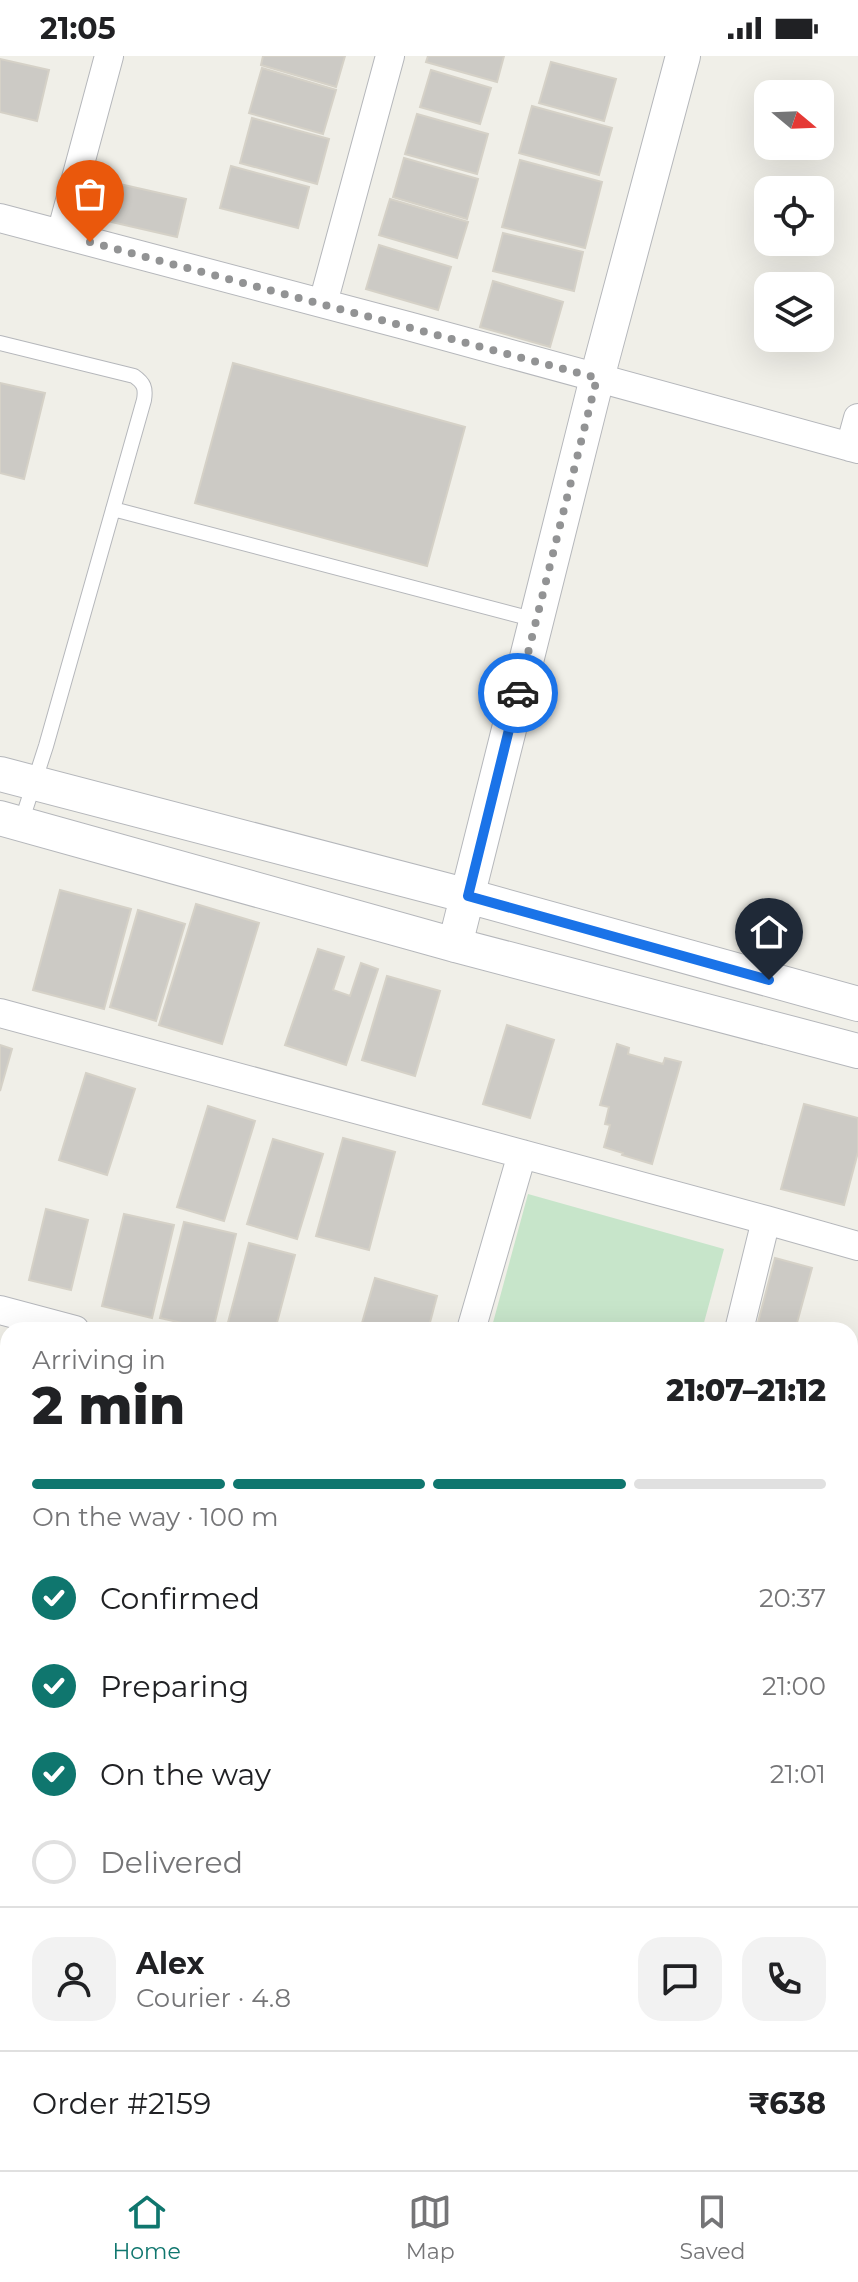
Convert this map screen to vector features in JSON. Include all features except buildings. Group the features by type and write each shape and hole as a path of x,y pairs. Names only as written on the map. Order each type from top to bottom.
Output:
{"street":[{"path":"61,234 109,56"},
{"path":"323,303 390,56"},
{"path":"455,945 597,378 683,56"},
{"path":"0,218 854,448 858,418"},
{"path":"0,774 468,896 858,1004"},
{"path":"11,821 455,945 858,1051"},
{"path":"0,1013 858,1246"},
{"path":"473,1322 522,1154"},
{"path":"741,1322 766,1220"},
{"path":"0,1310 45,1322"}],"lane":[{"path":"0,343 134,376 145,389 35,783 11,821"},
{"path":"113,509 536,620"}],"green space":[{"path":"528,1194 724,1249 704,1322 493,1322"}],"way so far":[{"path":"90,242 597,378 518,693"}],"route":[{"path":"518,693 468,896 769,980"}]}
